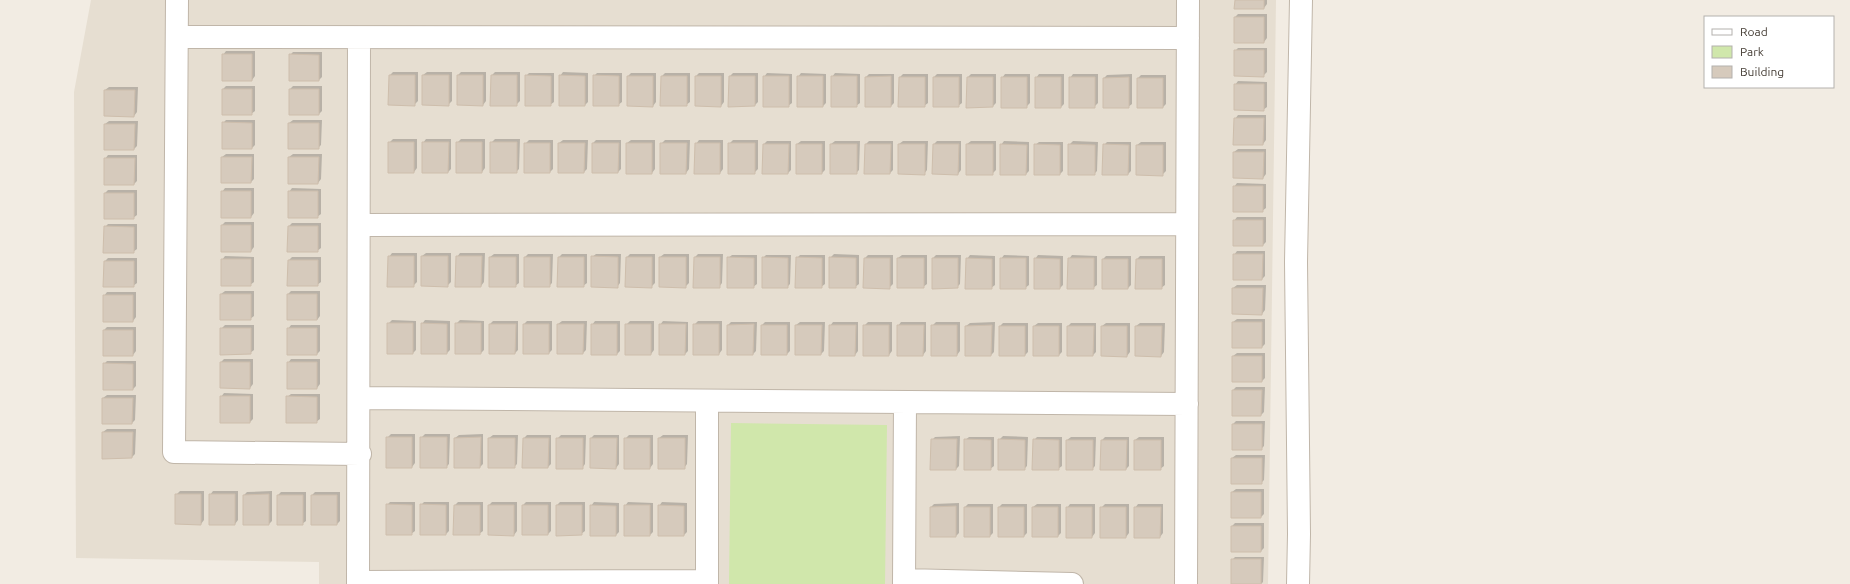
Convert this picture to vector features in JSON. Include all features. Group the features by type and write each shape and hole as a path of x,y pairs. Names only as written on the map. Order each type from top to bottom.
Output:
{"street":[{"path":"177,0 174,452 360,454"},
{"path":"1186,584 1188,0"},
{"path":"1298,584 1299,534 1296,262 1301,0"},
{"path":"177,38 1188,38"},
{"path":"359,38 360,454 358,583 707,583 707,401"},
{"path":"360,225 1187,224"},
{"path":"360,398 1187,404"},
{"path":"905,402 904,582 1072,584"}],"shaded area":[{"path":"91,0 1276,0 1268,584 319,584 319,562 76,558 74,92"}],"green space":[{"path":"731,423 887,425 885,584 729,584"}],"building":[{"path":"1235,0 1264,0 1264,9 1234,9"},
{"path":"1234,17 1264,17 1264,43 1234,43"},
{"path":"1234,50 1264,50 1264,77 1234,76"},
{"path":"222,54 252,54 252,81 222,81"},
{"path":"289,54 319,55 319,81 289,81"},
{"path":"389,75 415,75 415,106 388,105"},
{"path":"422,75 449,75 449,106 422,105"},
{"path":"457,75 483,75 483,106 457,105"},
{"path":"491,75 517,75 517,106 490,106"},
{"path":"525,75 551,76 551,106 525,106"},
{"path":"559,75 585,76 585,106 559,106"},
{"path":"593,75 619,76 619,106 593,106"},
{"path":"627,76 653,76 653,107 627,106"},
{"path":"661,76 687,76 687,106 660,106"},
{"path":"695,76 721,76 721,107 695,106"},
{"path":"729,76 755,76 755,106 728,107"},
{"path":"763,76 789,76 789,107 763,107"},
{"path":"797,76 823,76 823,107 797,107"},
{"path":"831,76 857,76 857,107 831,107"},
{"path":"891,76 891,107 865,107 865,77"},
{"path":"899,77 925,77 925,107 898,107"},
{"path":"933,77 959,77 959,107 933,107"},
{"path":"967,77 993,77 993,107 966,108"},
{"path":"1001,77 1027,77 1027,108 1001,108"},
{"path":"1035,77 1061,77 1061,108 1035,108"},
{"path":"1069,77 1095,77 1095,108 1069,108"},
{"path":"1129,77 1129,108 1103,108 1103,78"},
{"path":"1137,78 1163,78 1163,108 1137,108"},
{"path":"1234,84 1264,84 1264,111 1234,110"},
{"path":"222,89 252,89 252,115 222,115"},
{"path":"289,89 319,89 319,115 289,115"},
{"path":"104,90 135,90 134,117 104,116"},
{"path":"1234,118 1264,118 1263,145 1233,145"},
{"path":"222,122 252,123 252,149 222,149"},
{"path":"288,123 319,123 319,149 288,149"},
{"path":"104,124 135,124 134,150 104,150"},
{"path":"388,142 414,142 414,173 388,173"},
{"path":"422,142 449,142 448,173 422,173"},
{"path":"456,142 482,142 482,173 456,173"},
{"path":"490,142 517,142 517,173 490,173"},
{"path":"524,143 550,143 550,173 524,173"},
{"path":"558,143 585,143 584,173 558,173"},
{"path":"592,143 619,143 618,173 592,173"},
{"path":"626,143 652,143 652,174 626,174"},
{"path":"660,143 687,143 686,174 660,174"},
{"path":"695,143 720,143 720,174 694,174"},
{"path":"728,143 755,143 755,174 728,174"},
{"path":"763,144 789,144 788,174 762,174"},
{"path":"796,144 822,144 822,174 796,174"},
{"path":"830,144 857,144 857,174 830,174"},
{"path":"865,144 891,144 890,174 864,174"},
{"path":"898,144 925,144 925,175 898,174"},
{"path":"933,144 959,144 958,175 932,174"},
{"path":"966,144 993,144 993,175 966,175"},
{"path":"1000,144 1027,145 1026,175 1000,175"},
{"path":"1034,144 1060,145 1060,175 1034,175"},
{"path":"1068,144 1095,145 1095,175 1068,175"},
{"path":"1103,144 1129,145 1128,175 1102,175"},
{"path":"1136,145 1163,145 1163,176 1136,175"},
{"path":"1233,152 1264,152 1263,179 1233,178"},
{"path":"221,157 252,157 251,183 221,183"},
{"path":"288,157 319,157 318,184 288,184"},
{"path":"104,158 135,158 134,185 104,185"},
{"path":"1233,186 1263,186 1263,212 1233,212"},
{"path":"221,191 251,191 251,218 221,218"},
{"path":"288,191 318,191 318,218 288,218"},
{"path":"104,193 134,193 134,219 104,219"},
{"path":"1233,220 1263,220 1263,246 1233,246"},
{"path":"221,225 251,225 251,252 221,252"},
{"path":"104,226 134,227 134,253 103,253"},
{"path":"288,226 318,226 318,252 287,252"},
{"path":"1233,254 1263,254 1262,280 1233,280"},
{"path":"388,256 414,256 414,287 387,287"},
{"path":"421,256 448,256 448,287 421,286"},
{"path":"456,256 482,256 481,287 455,287"},
{"path":"591,256 618,257 618,288 591,287"},
{"path":"489,257 516,257 516,287 489,287"},
{"path":"524,257 550,257 550,287 524,287"},
{"path":"558,257 584,257 584,287 557,287"},
{"path":"626,257 652,257 652,288 625,287"},
{"path":"659,257 686,257 686,288 659,287"},
{"path":"694,257 720,257 720,288 693,288"},
{"path":"727,257 754,258 754,288 727,288"},
{"path":"762,257 788,258 788,288 762,288"},
{"path":"796,257 822,258 822,288 795,288"},
{"path":"829,257 856,258 856,288 829,288"},
{"path":"864,258 890,258 890,289 863,288"},
{"path":"897,258 924,258 924,288 897,288"},
{"path":"932,258 958,258 958,288 932,289"},
{"path":"966,258 992,259 992,289 965,289"},
{"path":"1000,258 1026,258 1026,289 1000,289"},
{"path":"1034,258 1060,259 1060,289 1034,289"},
{"path":"1068,258 1094,258 1094,289 1067,289"},
{"path":"221,259 251,259 251,286 221,286"},
{"path":"1102,259 1128,259 1128,289 1102,289"},
{"path":"1136,259 1162,259 1162,289 1135,289"},
{"path":"288,260 318,260 318,286 287,286"},
{"path":"104,261 134,261 134,287 103,287"},
{"path":"1232,288 1263,288 1262,315 1232,314"},
{"path":"220,294 251,294 251,320 220,320"},
{"path":"287,294 317,294 317,320 287,320"},
{"path":"103,295 133,295 133,322 103,322"},
{"path":"1232,322 1262,322 1262,348 1232,348"},
{"path":"387,323 413,323 413,354 387,354"},
{"path":"421,323 447,324 447,354 421,354"},
{"path":"455,323 481,323 481,354 455,354"},
{"path":"489,324 516,324 515,354 489,354"},
{"path":"523,324 549,324 549,354 523,354"},
{"path":"557,324 584,324 583,354 557,354"},
{"path":"591,324 617,324 617,355 591,355"},
{"path":"625,324 651,324 651,355 625,355"},
{"path":"659,324 686,324 685,355 659,355"},
{"path":"693,324 719,324 719,355 693,355"},
{"path":"754,324 753,355 727,355 727,325"},
{"path":"761,325 787,325 787,355 761,355"},
{"path":"795,325 822,325 821,355 795,355"},
{"path":"829,325 856,325 855,356 829,356"},
{"path":"863,325 889,325 889,356 863,356"},
{"path":"897,325 924,325 923,356 897,356"},
{"path":"931,325 957,325 957,356 931,356"},
{"path":"992,325 991,356 965,356 965,326"},
{"path":"999,326 1025,326 1025,356 999,356"},
{"path":"1033,326 1059,326 1059,356 1033,356"},
{"path":"1067,326 1094,326 1093,356 1067,356"},
{"path":"1101,326 1127,326 1127,357 1101,356"},
{"path":"1135,326 1162,326 1161,357 1135,356"},
{"path":"220,328 251,328 251,354 220,355"},
{"path":"287,328 317,328 317,355 287,355"},
{"path":"103,330 133,330 133,356 103,356"},
{"path":"1232,356 1262,356 1262,382 1232,382"},
{"path":"220,362 250,362 250,389 220,388"},
{"path":"287,362 317,362 317,389 287,389"},
{"path":"103,363 133,364 133,390 103,390"},
{"path":"1232,390 1262,390 1261,416 1232,416"},
{"path":"220,396 250,396 250,423 220,423"},
{"path":"286,396 317,397 317,423 286,423"},
{"path":"102,398 133,398 132,424 102,424"},
{"path":"1232,424 1262,424 1262,450 1232,450"},
{"path":"102,432 133,432 132,458 102,459"},
{"path":"386,437 412,437 412,468 386,468"},
{"path":"420,437 447,437 447,468 420,468"},
{"path":"481,437 480,468 454,468 454,438"},
{"path":"488,438 515,438 515,468 488,468"},
{"path":"523,438 549,438 548,468 522,468"},
{"path":"556,438 583,438 583,469 556,469"},
{"path":"590,438 617,438 616,469 590,468"},
{"path":"624,438 650,438 650,469 624,469"},
{"path":"658,438 685,438 685,469 658,469"},
{"path":"931,439 957,439 956,470 930,470"},
{"path":"964,439 991,440 991,470 964,470"},
{"path":"998,439 1025,440 1025,470 998,470"},
{"path":"1033,439 1059,440 1059,470 1032,470"},
{"path":"1066,440 1093,440 1093,470 1066,470"},
{"path":"1101,440 1127,440 1126,470 1100,470"},
{"path":"1134,440 1161,440 1161,470 1134,470"},
{"path":"1231,458 1262,458 1262,484 1231,484"},
{"path":"1231,492 1261,492 1261,518 1231,518"},
{"path":"175,494 201,494 201,525 175,524"},
{"path":"209,494 235,494 235,525 209,525"},
{"path":"269,494 269,525 243,525 243,495"},
{"path":"277,495 303,495 303,525 277,525"},
{"path":"311,495 337,495 337,525 311,525"},
{"path":"386,504 412,505 412,535 386,535"},
{"path":"420,504 446,505 446,535 420,535"},
{"path":"454,505 480,505 480,535 453,535"},
{"path":"488,505 514,505 514,536 488,535"},
{"path":"522,505 548,505 548,535 522,535"},
{"path":"556,505 582,505 582,535 556,536"},
{"path":"590,505 616,506 616,536 590,536"},
{"path":"624,505 650,505 650,536 624,536"},
{"path":"658,505 684,506 684,536 658,536"},
{"path":"956,506 956,537 930,537 930,507"},
{"path":"964,507 990,507 990,537 964,537"},
{"path":"998,507 1024,507 1024,537 998,537"},
{"path":"1032,507 1058,507 1058,537 1032,537"},
{"path":"1066,507 1092,507 1092,538 1066,538"},
{"path":"1100,507 1126,507 1126,538 1100,538"},
{"path":"1134,507 1161,507 1160,538 1134,538"},
{"path":"1231,526 1261,526 1261,552 1231,552"},
{"path":"1231,559 1261,559 1261,584 1231,584"}]}
